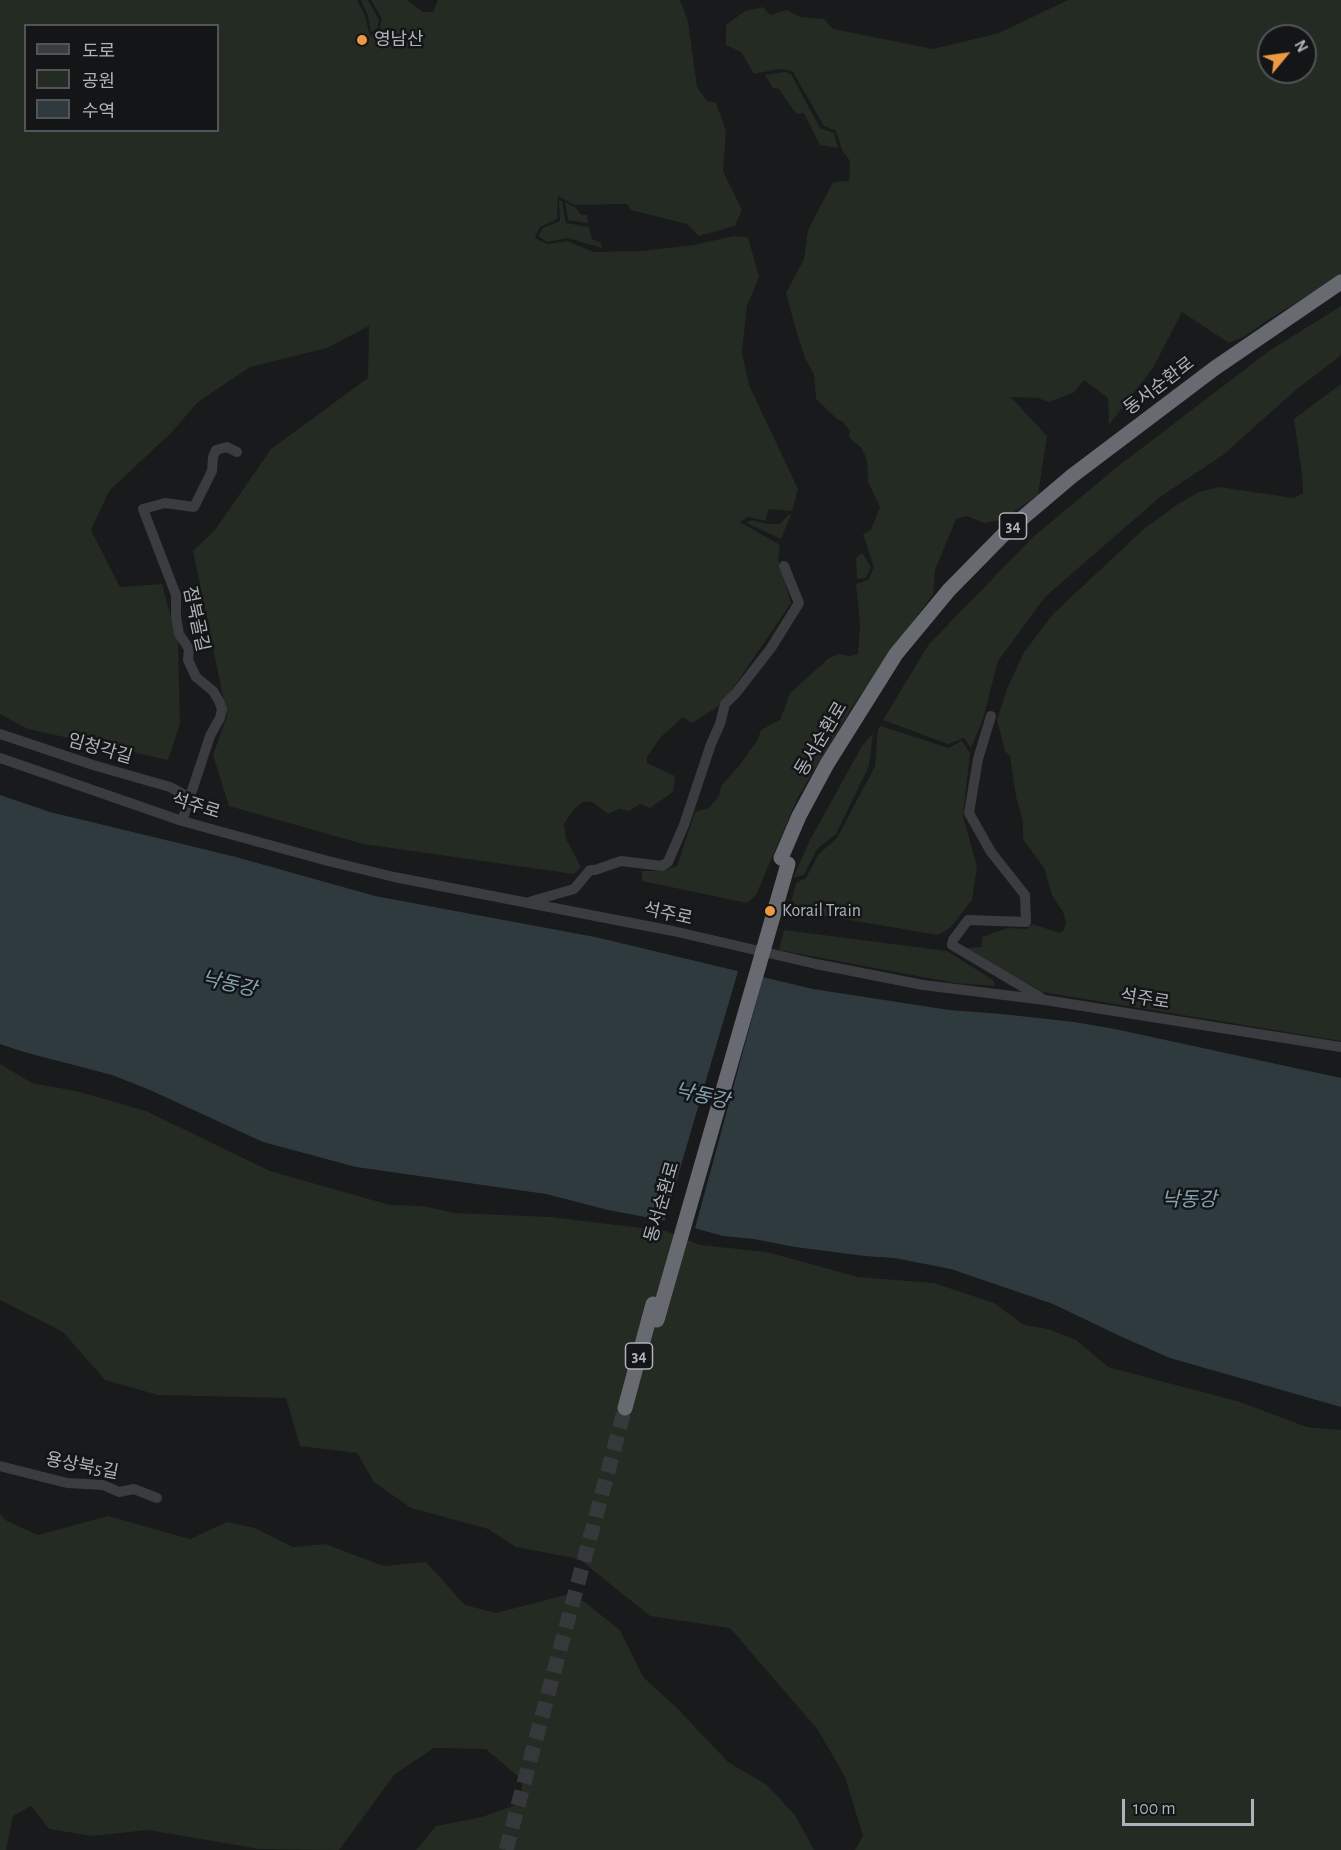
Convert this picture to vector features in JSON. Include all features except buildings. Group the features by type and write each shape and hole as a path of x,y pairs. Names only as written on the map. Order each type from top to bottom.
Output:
{"highway":[{"name":"동서순환로","path":"1341,282 1215,368 1072,476 1006,531 948,591 896,654 827,764 799,816 784,861 653,1304 629,1408 657,1320 784,861 843,754 907,657 975,576 1017,534 1082,479 1226,371 1341,292"}],"street":[{"name":"점북골길","path":"182,821 210,736 222,709 213,691 196,676 188,660 189,649 179,634 176,596 144,509 165,503 194,507 212,471 216,450 227,447 237,452"},
{"path":"529,902 574,889 590,870 621,861 662,866 668,862 684,825 725,704 771,648 799,603 784,566"},
{"path":"991,716 978,759 969,813 991,852 1025,895 1026,922 968,920 953,940 952,945 1046,1000"},
{"name":"임청각길","path":"0,734 64,756 170,787 190,798"},
{"name":"석주로","path":"0,758 182,821 383,874 673,931 816,964 923,985 1046,1000 1341,1047"},
{"name":"용상북5길","path":"0,1466 67,1483 103,1485 118,1492 134,1489 157,1498"}],"green space":[{"path":"0,0 357,0 365,16 370,36 379,30 382,19 371,0 407,0 423,12 433,12 438,0 680,0 688,21 697,87 707,101 716,103 726,131 723,171 742,210 735,226 699,236 687,224 631,210 627,204 574,205 558,196 557,219 540,227 535,238 547,244 567,241 594,252 642,251 694,245 734,236 748,237 759,277 747,306 742,353 749,385 798,489 792,511 769,509 765,521 748,517 740,522 780,545 778,559 791,603 729,694 717,707 692,723 683,717 661,737 647,757 647,763 675,776 673,792 650,808 640,804 629,811 619,809 608,814 592,802 583,802 573,810 564,824 566,839 581,867 574,874 363,844 229,806 213,755 227,716 193,551 215,530 271,449 368,378 369,326 327,348 250,367 198,402 171,433 109,491 91,530 120,587 162,584 178,643 180,724 168,760 28,729 0,714"},
{"path":"361,0 368,0 379,20 377,29 371,32 368,16"},
{"path":"1068,0 1341,0 1341,275 1245,336 1229,343 1182,312 1153,368 1109,425 1108,398 1084,380 1073,393 1049,402 1038,398 1011,397 1047,436 1038,495 1007,519 984,523 967,516 956,519 935,570 933,594 853,706 798,797 756,895 747,903 642,881 642,871 661,871 677,866 695,812 709,808 719,796 721,786 758,739 761,730 780,720 790,693 829,658 839,654 850,656 858,654 860,625 856,584 868,580 874,567 863,534 871,530 880,507 868,482 867,460 862,449 849,437 850,431 842,421 838,420 816,399 814,375 805,358 786,293 804,259 808,230 833,182 849,181 850,161 842,150 836,131 824,126 793,72 778,69 754,74 741,52 726,45 726,25 745,11 763,7 770,15 787,10 800,17 824,19 833,29 933,49 999,33"},
{"path":"785,72 791,74 820,128 834,133 838,148 820,145 804,113 796,114 779,89 773,88 765,75"},
{"path":"559,200 562,201 566,223 589,227 592,239 601,243 602,248 568,238 547,242 538,236 543,228 560,221"},
{"path":"565,202 575,207 581,215 587,215 588,223 568,220"},
{"path":"1341,306 1341,354 1339,357 1297,389 1223,455 1160,497 1045,597 998,661 983,719 971,748 964,738 948,744 883,720 929,644 1033,537 1117,467 1269,351"},
{"path":"1341,384 1341,1041 1042,992 965,948 982,947 982,937 1008,928 1026,929 1033,924 1059,933 1063,931 1066,923 1063,912 1052,895 1044,868 1023,839 1023,821 1016,797 1010,756 1005,751 997,720 1007,689 1024,652 1054,613 1145,528 1199,492 1219,487 1294,498 1303,493 1294,419"},
{"path":"788,515 791,515 781,539 747,523 752,520 766,524 780,524"},
{"path":"862,553 871,567 866,578 857,579 856,558"},
{"path":"881,726 948,748 962,741 970,753 963,816 977,867 972,900 950,928 938,935 803,912 790,906 796,883 806,878 818,855 837,838 875,766 878,729"},
{"path":"873,733 869,766 836,834 817,849 804,875 793,878 810,840 862,746"},
{"path":"784,930 947,951 993,980 995,986 955,983 779,950"},
{"path":"0,1064 32,1083 76,1091 146,1111 270,1171 390,1205 423,1206 455,1213 551,1217 666,1231 700,1245 767,1252 858,1277 934,1283 994,1303 1024,1325 1048,1329 1076,1340 1108,1367 1240,1402 1307,1427 1341,1430 1341,1850 855,1850 863,1836 845,1777 818,1730 730,1628 650,1616 579,1559 516,1547 488,1529 411,1508 374,1482 357,1453 300,1446 286,1398 158,1395 105,1380 63,1332 0,1300"},
{"path":"0,1514 7,1521 38,1535 108,1516 190,1539 227,1522 255,1528 293,1547 325,1544 384,1566 426,1562 465,1605 496,1613 573,1593 620,1630 643,1677 677,1708 728,1762 767,1785 795,1815 814,1850 416,1850 436,1826 482,1817 521,1803 522,1780 486,1749 434,1748 395,1774 339,1850 259,1849 148,1830 92,1836 49,1829 31,1806 13,1816 6,1850 0,1850"}],"water":[{"name":"낙동강","path":"0,795 50,812 236,857 375,896 595,937 813,989 949,1010 1074,1022 1341,1078 1341,1407 1170,1358 1053,1304 951,1269 894,1258 723,1236 672,1222 608,1210 546,1194 356,1167 263,1142 112,1075 0,1044"}],"pier":[{"path":"739,968 764,974 694,1232 664,1223"}],"tunnel":[{"path":"506,1850 625,1408"}],"place":[{"name":"영남산","path":"362,40"},
{"name":"Korail Train","path":"770,911"}]}
